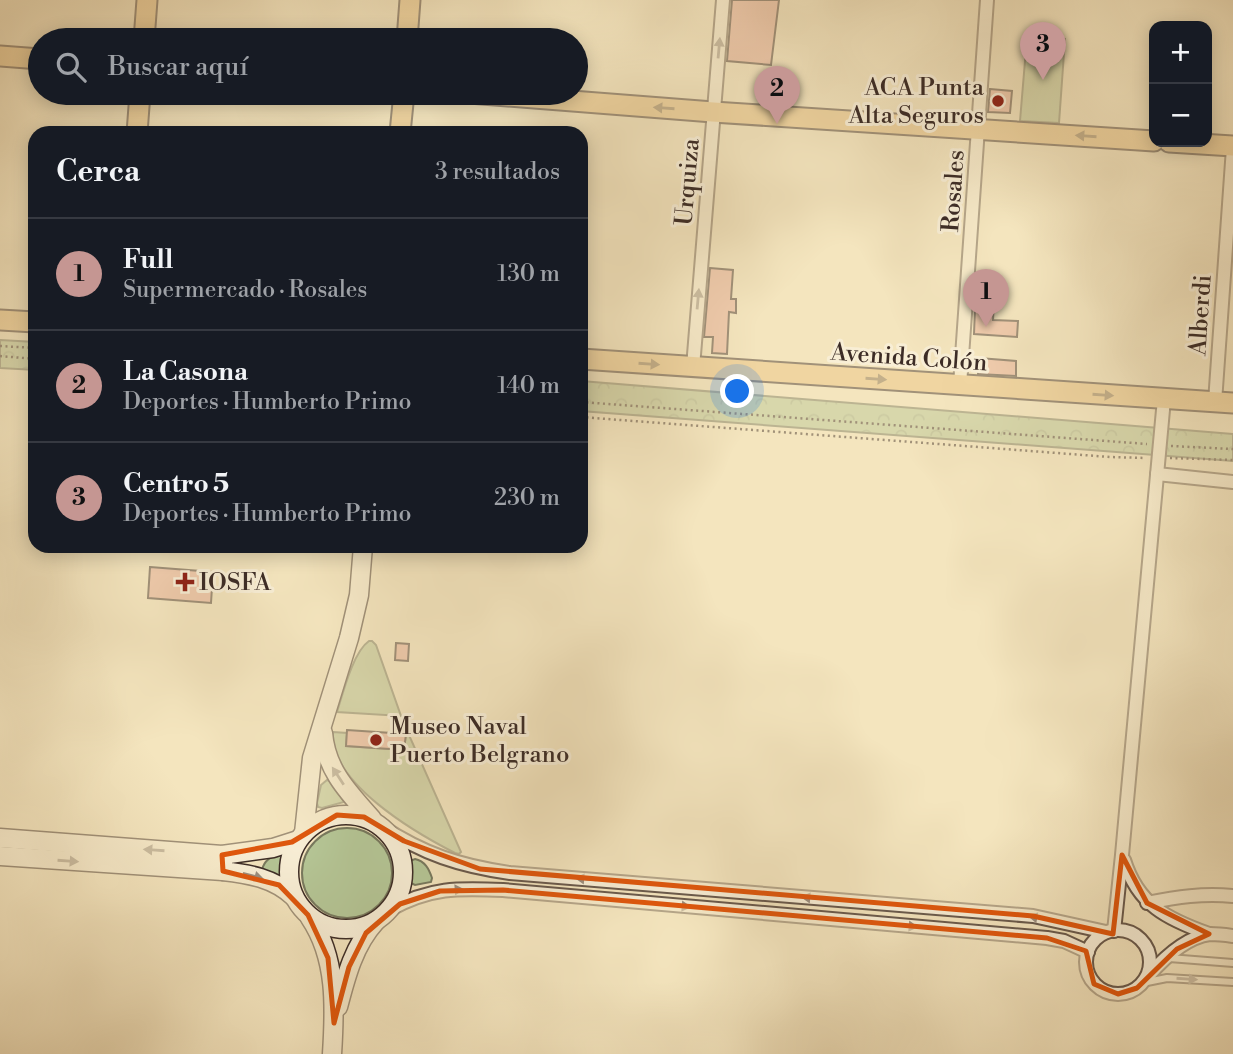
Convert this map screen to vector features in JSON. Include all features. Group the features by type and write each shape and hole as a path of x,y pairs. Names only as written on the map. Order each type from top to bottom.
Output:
{"main road":[{"path":"145,28 147,0"},
{"path":"408,28 410,0"},
{"path":"0,56 28,57"},
{"path":"588,102 1149,141"},
{"path":"138,126 139,105"},
{"path":"401,126 403,105"},
{"path":"1212,145 1233,147"},
{"path":"0,320 28,322"},
{"name":"Avenida Colón","path":"588,360 1224,403"}],"street":[{"name":"Urquiza","path":"693,367 723,0"},
{"name":"Rosales","path":"960,385 988,0"},
{"name":"Alberdi","path":"1224,403 1233,147"},
{"path":"1110,931 1122,855 1164,399"},
{"path":"1157,474 1233,482"},
{"path":"294,897 290,858 301,836 312,758 346,649 359,595 357,553"},
{"path":"322,722 325,752 330,763 347,790 396,842 403,862 402,884 397,898 366,933 349,967 334,1023"},
{"path":"0,856 223,863 273,848 301,836 319,821 337,815 355,815 377,823 404,841 432,854 480,869 1032,916 1110,931 1129,932 1139,938 1149,957 1150,964 1144,980"},
{"path":"0,838 223,863 279,885 294,897 308,915 318,930 328,958 334,1023 332,1054"},
{"path":"1122,855 1130,879 1147,903 1186,926 1209,934 1233,936"},
{"path":"308,915 324,925 342,929 360,928 415,896 468,889 503,890 1047,938 1064,941 1088,952"},
{"path":"1147,903 1192,895 1233,895"},
{"path":"1110,931 1095,940 1088,952 1086,965 1094,984 1112,994 1138,988 1165,958 1193,940 1209,934"}],"lane":[{"path":"1165,958 1233,963"},
{"path":"1144,980 1167,978 1233,982"}],"path":[{"path":"0,345 28,347"},
{"path":"0,356 28,358"},
{"path":"588,403 1233,460"},
{"path":"588,418 1110,457 1233,449"}],"highlighted area":[{"path":"337,815 364,817 404,841 480,869 1033,916 1113,934 1122,855 1147,903 1209,934 1177,949 1137,988 1118,994 1094,984 1086,951 1047,938 503,890 440,891 400,904 366,933 349,967 334,1023 328,958 308,915 279,885 223,871 222,855 292,842"}],"green space":[{"path":"1027,37 1065,39 1059,123 1020,121"},
{"path":"0,340 28,342 28,370 0,368"},
{"path":"588,382 1233,434 1233,461 588,412"},
{"path":"369,641 376,645 401,716 337,712 353,663"},
{"path":"333,732 347,733 346,746 404,750 406,734 409,735 461,852 455,853 419,833 378,804 345,770 335,751"},
{"path":"327,780 332,782 344,802 318,807 321,785"},
{"path":"347,828 364,831 379,841 389,856 392,873 389,890 379,905 364,915 347,918 330,915 315,905 305,890 302,873 305,856 315,841 330,831"},
{"path":"283,853 285,857 282,877 262,870 270,858"},
{"path":"415,859 426,866 432,878 431,882 415,885 411,883 410,861"}],"building":[{"path":"732,0 779,0 771,65 727,61"},
{"name":"ACA Punta Alta Seguros","path":"990,89 1012,91 1010,113 988,112"},
{"path":"710,268 733,270 731,299 736,299 736,313 729,312 727,354 712,353 713,337 704,337"},
{"path":"976,283 995,284 993,320 1018,321 1017,337 974,334"},
{"path":"979,358 1016,361 1016,376 978,374"},
{"path":"150,567 213,572 211,603 148,598"},
{"path":"396,643 409,644 408,661 395,660"},
{"name":"Museo Naval Puerto Belgrano","path":"347,730 406,734 404,750 346,746"}],"place":[{"name":"Centro 5","path":"1043,80"},
{"name":"ACA Punta Alta Seguros","path":"998,101"},
{"name":"La Casona","path":"777,124"},
{"name":"Full","path":"986,327"},
{"name":"IOSFA","path":"185,582"},
{"name":"Museo Naval Puerto Belgrano","path":"376,740"}]}
